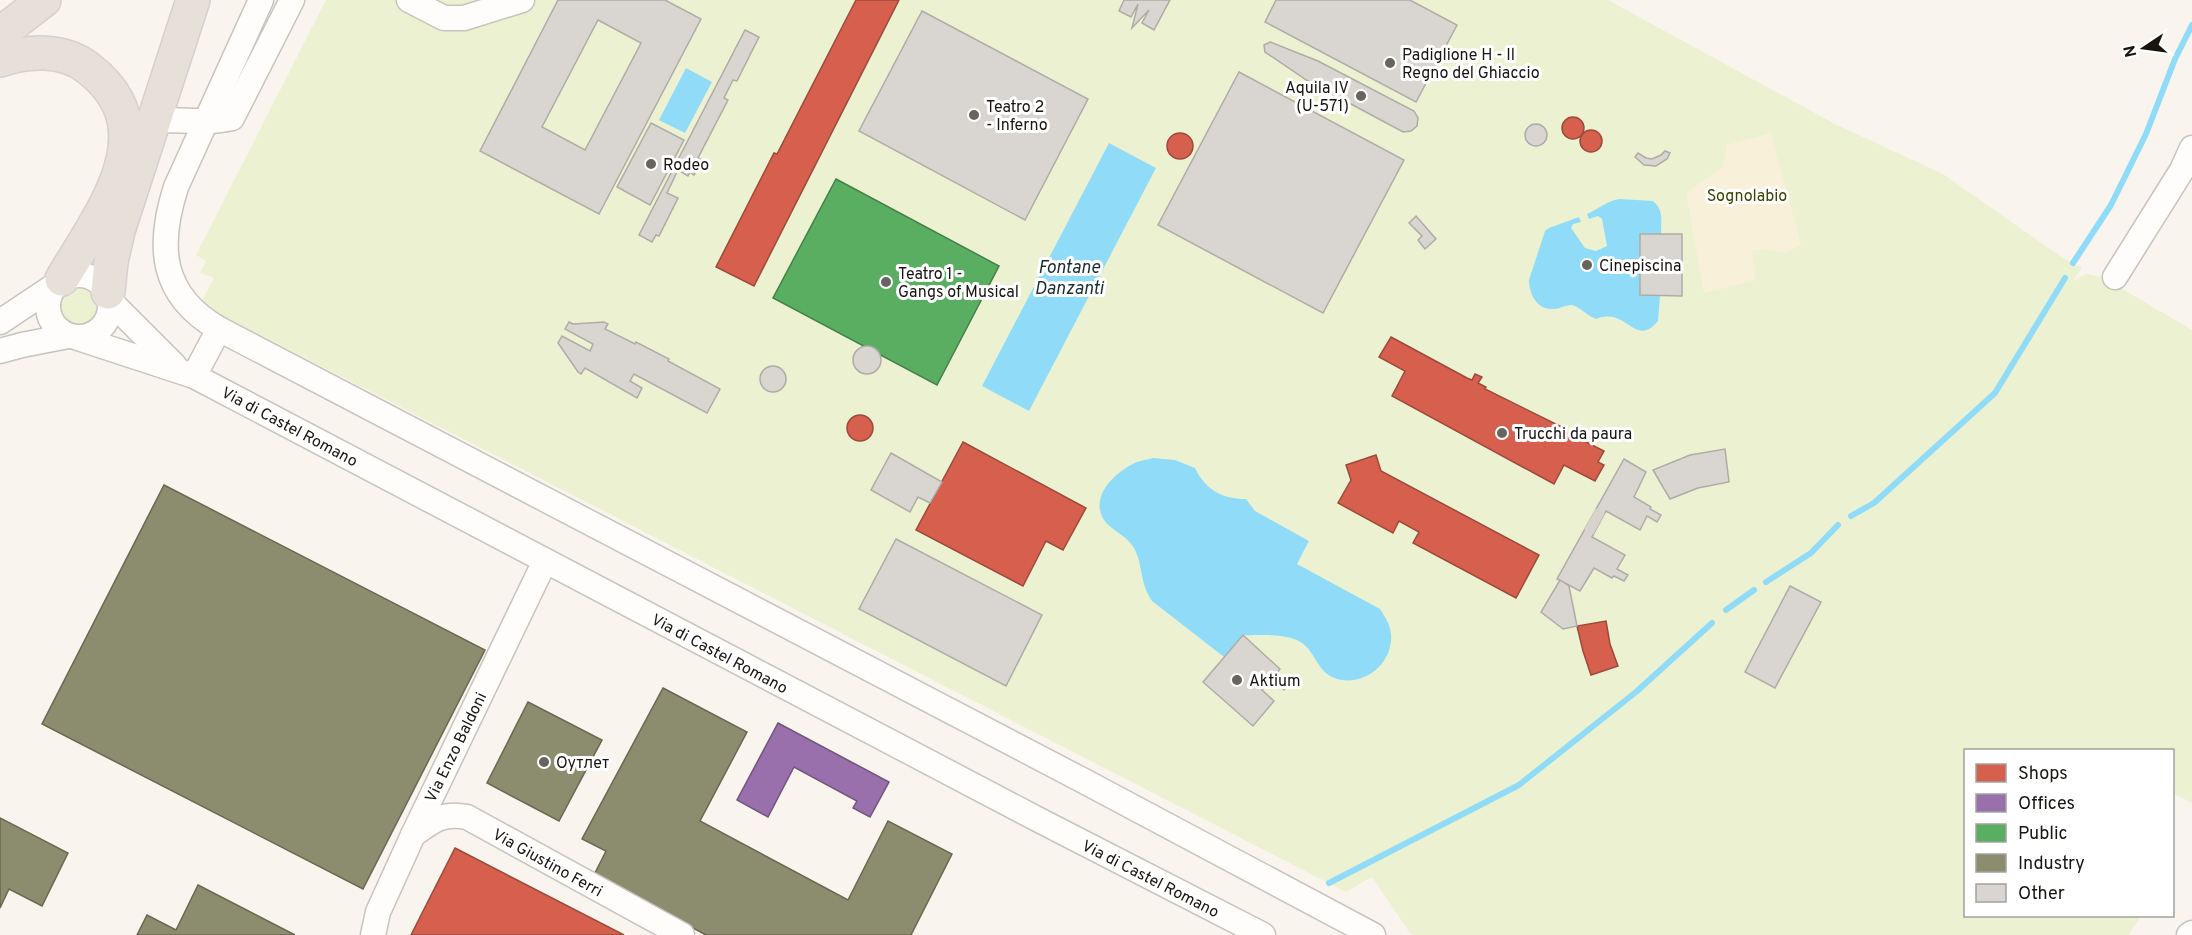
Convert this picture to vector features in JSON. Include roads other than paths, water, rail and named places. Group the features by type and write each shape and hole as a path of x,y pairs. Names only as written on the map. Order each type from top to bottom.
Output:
{"highway":[{"path":"0,34 44,0"},
{"path":"109,297 111,262 118,231 193,0"},
{"path":"0,60 41,53 74,60 103,81 115,95 122,110 126,137 122,165 112,191 58,283"}],"street":[{"path":"261,0 176,186 168,216 164,246 168,267 181,296 199,316 219,329 1082,780 1372,935"},
{"path":"154,120 204,121 232,118 292,0"},
{"path":"409,0 444,18 464,18 522,0"},
{"path":"2115,277 2182,170 2192,148"},
{"path":"0,322 72,275 82,274 93,277 101,283 109,297 110,313 106,323 89,337 73,337 0,351"},
{"path":"58,283 48,304 49,315 60,331 73,337"},
{"name":"Via di Castel Romano","path":"109,297 186,372"},
{"path":"186,372 219,329"},
{"name":"Via di Castel Romano","path":"73,337 186,372 1233,928 1263,935"},
{"name":"Via Enzo Baldoni","path":"374,935 378,912 412,835 545,561"},
{"name":"Via Giustino Ferri","path":"412,835 437,818 455,815 467,818 682,935"}],"water":[{"path":"686,68 712,82 685,133 659,120"},
{"name":"Fontane Danzanti","path":"1109,143 1156,168 1029,411 982,386"},
{"name":"Cinepiscina","path":"1620,199 1653,201 1657,204 1661,216 1661,234 1640,235 1640,295 1660,296 1658,321 1643,331 1616,318 1596,319 1572,305 1553,309 1542,307 1532,296 1529,285 1545,231 1579,217 1581,222 1573,224 1571,228 1585,248 1596,251 1607,246 1602,219 1598,216 1589,219 1587,214"},
{"path":"1153,458 1175,460 1195,468 1204,482 1216,492 1237,499 1246,499 1255,511 1309,541 1297,564 1380,609 1391,634 1387,656 1381,665 1364,677 1353,680 1332,677 1321,668 1311,652 1301,642 1275,635 1243,635 1224,657 1152,601 1145,586 1136,551 1129,541 1104,520 1100,512 1100,504 1101,496 1110,481 1133,464"}],"waterway":[{"path":"2073,263 2111,205 2146,134 2175,59 2192,25"},
{"path":"1851,516 1874,503 1995,393 2065,278"},
{"path":"1766,582 1811,553 1838,525"},
{"path":"1726,610 1754,590"},
{"path":"1329,883 1519,785 1636,692 1712,623"}],"tunnel":[{"path":"1590,519 1599,524"}],"place":[{"name":"Padiglione H - Il Regno del Ghiaccio","path":"1390,63"},
{"name":"Aquila IV (U-571)","path":"1361,96"},
{"name":"Teatro 2 - Inferno","path":"974,115"},
{"name":"Rodeo","path":"651,164"},
{"name":"Cinepiscina","path":"1587,265"},
{"name":"Teatro 1 - Gangs of Musical","path":"886,282"},
{"name":"Trucchi da paura","path":"1502,433"},
{"name":"Aktium","path":"1237,680"},
{"name":"Оутлет","path":"544,762"}],"park label":[{"name":"Sognolabio","path":"1747,195"}]}
